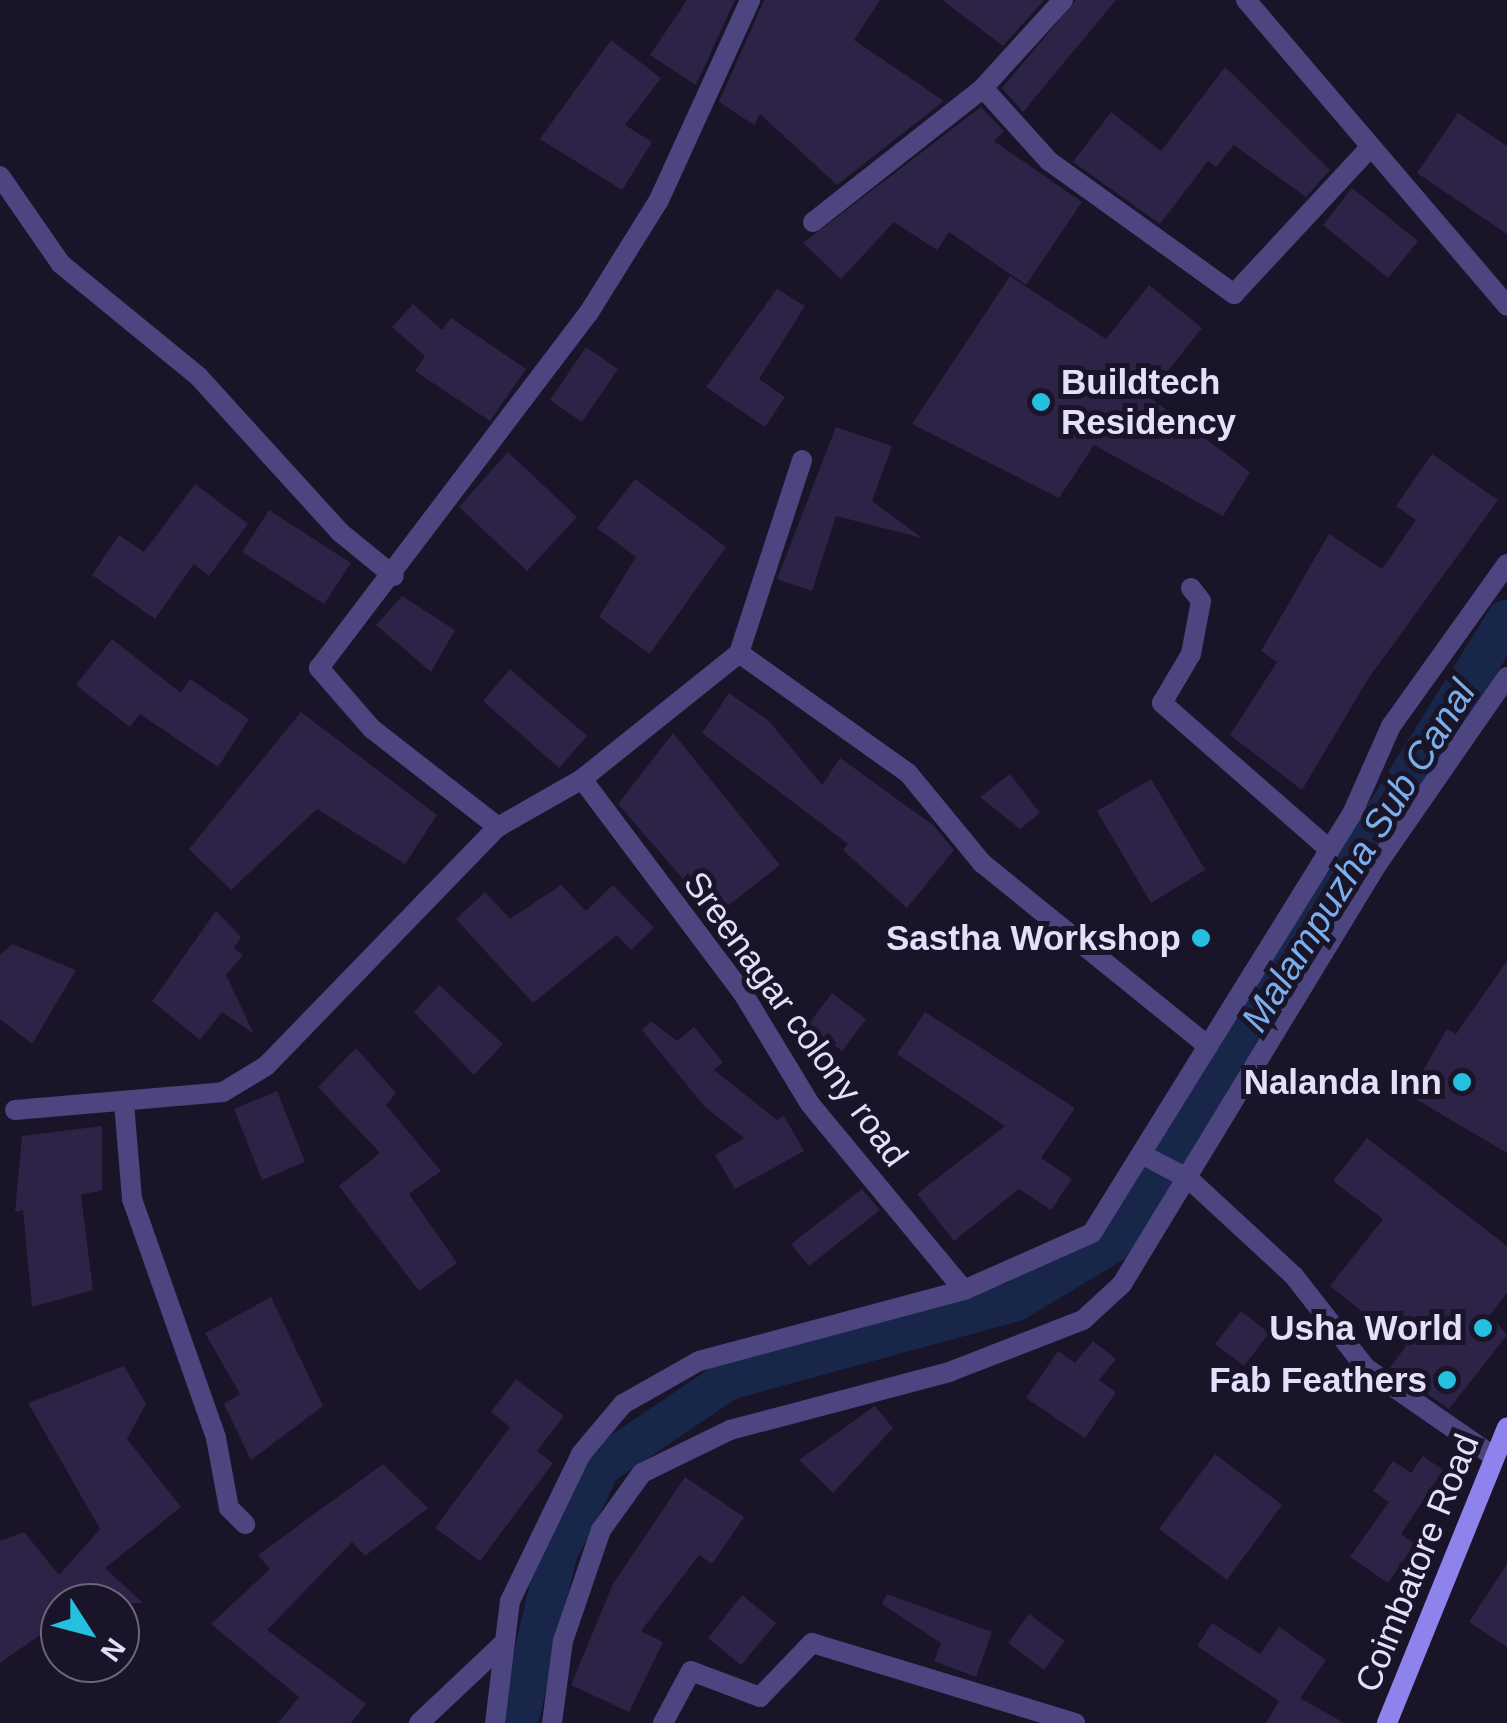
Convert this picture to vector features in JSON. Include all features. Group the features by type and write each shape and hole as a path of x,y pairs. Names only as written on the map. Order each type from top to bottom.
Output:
{"main road":[{"name":"Coimbatore Road","path":"1387,1723 1507,1427"}],"street":[{"path":"498,826 372,728 319,668 394,576 588,314 658,200 750,0"},
{"path":"813,222 984,88 1063,0"},
{"path":"1246,0 1367,151 1507,306"},
{"path":"984,88 1049,161 1234,294 1367,151"},
{"path":"0,176 61,264 198,376 341,533 394,576"},
{"path":"15,1110 124,1104 222,1092 266,1066 498,826 582,780 739,653 802,460"},
{"path":"495,1723 510,1601 542,1527 581,1454 623,1404 700,1361 964,1290 1092,1233 1330,850 1391,726 1507,564"},
{"path":"1191,588 1201,601 1191,654 1162,703 1330,850"},
{"path":"739,653 908,773 982,863 1208,1046"},
{"path":"552,1723 563,1640 601,1530 642,1473 730,1430 949,1372 1082,1320 1122,1284 1189,1180 1376,866 1507,677"},
{"name":"Sreenagar colony road","path":"582,780 744,995 810,1104 964,1290"},
{"path":"124,1104 132,1199 216,1438 229,1508 245,1524"},
{"path":"1143,1155 1189,1180 1294,1276 1366,1368 1494,1456"},
{"path":"419,1723 505,1642"},
{"path":"663,1723 690,1672 760,1697 812,1643 1075,1723"}],"building":[{"path":"687,0 735,0 696,85 650,55"},
{"path":"764,0 880,0 854,40 944,101 837,185 760,114 754,125 719,102"},
{"path":"942,0 1044,0 1003,46"},
{"path":"1076,0 1116,0 1023,112 1002,88"},
{"path":"611,40 661,78 625,125 652,142 622,190 540,139"},
{"path":"1225,67 1330,170 1306,197 1234,145 1216,167 1208,161 1160,224 1073,162 1111,112 1161,151"},
{"path":"981,107 1004,131 994,141 1082,202 1026,285 949,232 937,250 894,222 841,279 803,243"},
{"path":"1458,113 1507,146 1507,234 1417,173"},
{"path":"1352,188 1418,241 1388,278 1323,225"},
{"name":"Buildtech Residency","path":"1010,276 1106,339 1149,285 1202,328 1148,396 1250,472 1223,516 1094,445 1059,498 912,424"},
{"path":"777,289 805,306 759,379 785,397 765,427 706,387"},
{"path":"413,304 442,330 451,318 526,369 490,421 415,371 425,356 392,327"},
{"path":"586,347 618,369 582,422 550,400"},
{"path":"836,427 892,446 872,501 922,538 836,516 812,591 777,579"},
{"path":"508,452 577,517 527,571 459,507"},
{"path":"1432,454 1498,500 1368,679 1302,790 1230,735 1277,662 1261,651 1329,534 1382,569 1416,520 1396,506"},
{"path":"635,479 726,547 650,654 599,617 636,557 597,528"},
{"path":"195,484 248,524 209,576 194,564 155,619 92,575 119,535 144,552"},
{"path":"269,510 351,563 324,604 242,552"},
{"path":"402,596 455,630 431,672 376,625"},
{"path":"112,639 181,693 190,679 249,719 218,767 140,714 130,727 76,685"},
{"path":"510,669 587,736 559,768 483,701"},
{"path":"729,693 769,721 822,785 840,758 933,825 954,850 907,908 843,850 848,844 702,733"},
{"path":"301,712 437,815 405,864 317,809 231,890 189,849"},
{"path":"673,733 780,865 715,916 618,804"},
{"path":"1010,774 1040,813 1020,829 980,797"},
{"path":"1151,779 1205,870 1151,903 1097,811"},
{"path":"561,885 586,911 613,885 654,928 631,950 617,935 533,1003 456,919 485,892 510,919"},
{"path":"216,911 241,937 234,948 243,955 226,975 254,1034 222,1012 200,1040 152,1001"},
{"path":"12,944 76,970 32,1044 0,1019 0,955"},
{"name":"Nalanda Inn","path":"1507,961 1507,1153 1409,1095 1447,1029 1456,1034"},
{"path":"439,985 503,1044 474,1075 414,1012"},
{"path":"832,993 866,1019 842,1051 808,1025"},
{"path":"925,1012 1075,1108 1041,1158 1072,1179 1051,1210 1019,1189 954,1241 917,1194 1005,1126 897,1054"},
{"path":"651,1021 677,1041 694,1027 723,1062 714,1070 777,1120 784,1116 804,1151 735,1189 715,1155 744,1138 704,1106 642,1030"},
{"path":"356,1048 396,1093 386,1105 441,1171 409,1194 457,1263 419,1291 339,1186 380,1153 318,1087"},
{"path":"277,1091 305,1162 262,1180 234,1109"},
{"path":"102,1126 102,1190 81,1195 93,1290 32,1307 23,1210 15,1212 22,1136"},
{"path":"1367,1138 1507,1246 1507,1293 1490,1315 1507,1335 1449,1409 1390,1368 1406,1346 1330,1286 1383,1219 1333,1181"},
{"path":"862,1189 880,1210 809,1266 791,1244"},
{"path":"271,1297 323,1406 251,1460 224,1404 240,1394 205,1333"},
{"path":"1241,1311 1269,1333 1244,1366 1215,1344"},
{"path":"1093,1341 1116,1359 1099,1380 1116,1392 1085,1438 1026,1398 1058,1351 1075,1363"},
{"path":"124,1366 146,1404 127,1439 181,1507 105,1568 121,1583 40,1583 40,1635 0,1663 0,1541 24,1532 59,1575 100,1529 28,1403"},
{"path":"516,1379 564,1416 537,1451 553,1463 480,1561 435,1528 510,1427 491,1412"},
{"path":"875,1406 893,1428 833,1493 799,1460"},
{"path":"1215,1454 1282,1505 1227,1580 1159,1529"},
{"path":"1423,1456 1443,1470 1401,1534 1415,1544 1388,1583 1350,1557 1389,1502 1373,1491 1393,1461 1411,1473"},
{"path":"383,1464 428,1508 365,1556 352,1542 267,1630 366,1704 351,1723 278,1723 299,1697 211,1624 270,1569 258,1555"},
{"path":"685,1477 744,1517 712,1564 699,1555 641,1631 663,1642 629,1712 571,1685 613,1584"},
{"path":"1507,1564 1507,1647 1469,1622"},
{"path":"887,1594 992,1632 976,1677 934,1661 941,1643 882,1604"},
{"path":"742,1595 776,1623 741,1665 708,1638"},
{"path":"1029,1614 1065,1641 1044,1670 1008,1643"},
{"path":"1212,1623 1260,1654 1279,1627 1326,1660 1300,1698 1344,1723 1266,1723 1279,1701 1197,1646"}],"waterway":[{"name":"Malampuzha Sub Canal","path":"518,1723 557,1554 601,1466 728,1380 1014,1302 1121,1238 1507,619"}],"place":[{"name":"Buildtech Residency","path":"1041,402"},
{"name":"Sastha Workshop","path":"1201,938"},
{"name":"Nalanda Inn","path":"1462,1082"},
{"name":"Usha World","path":"1483,1328"},
{"name":"Fab Feathers","path":"1447,1380"}]}
